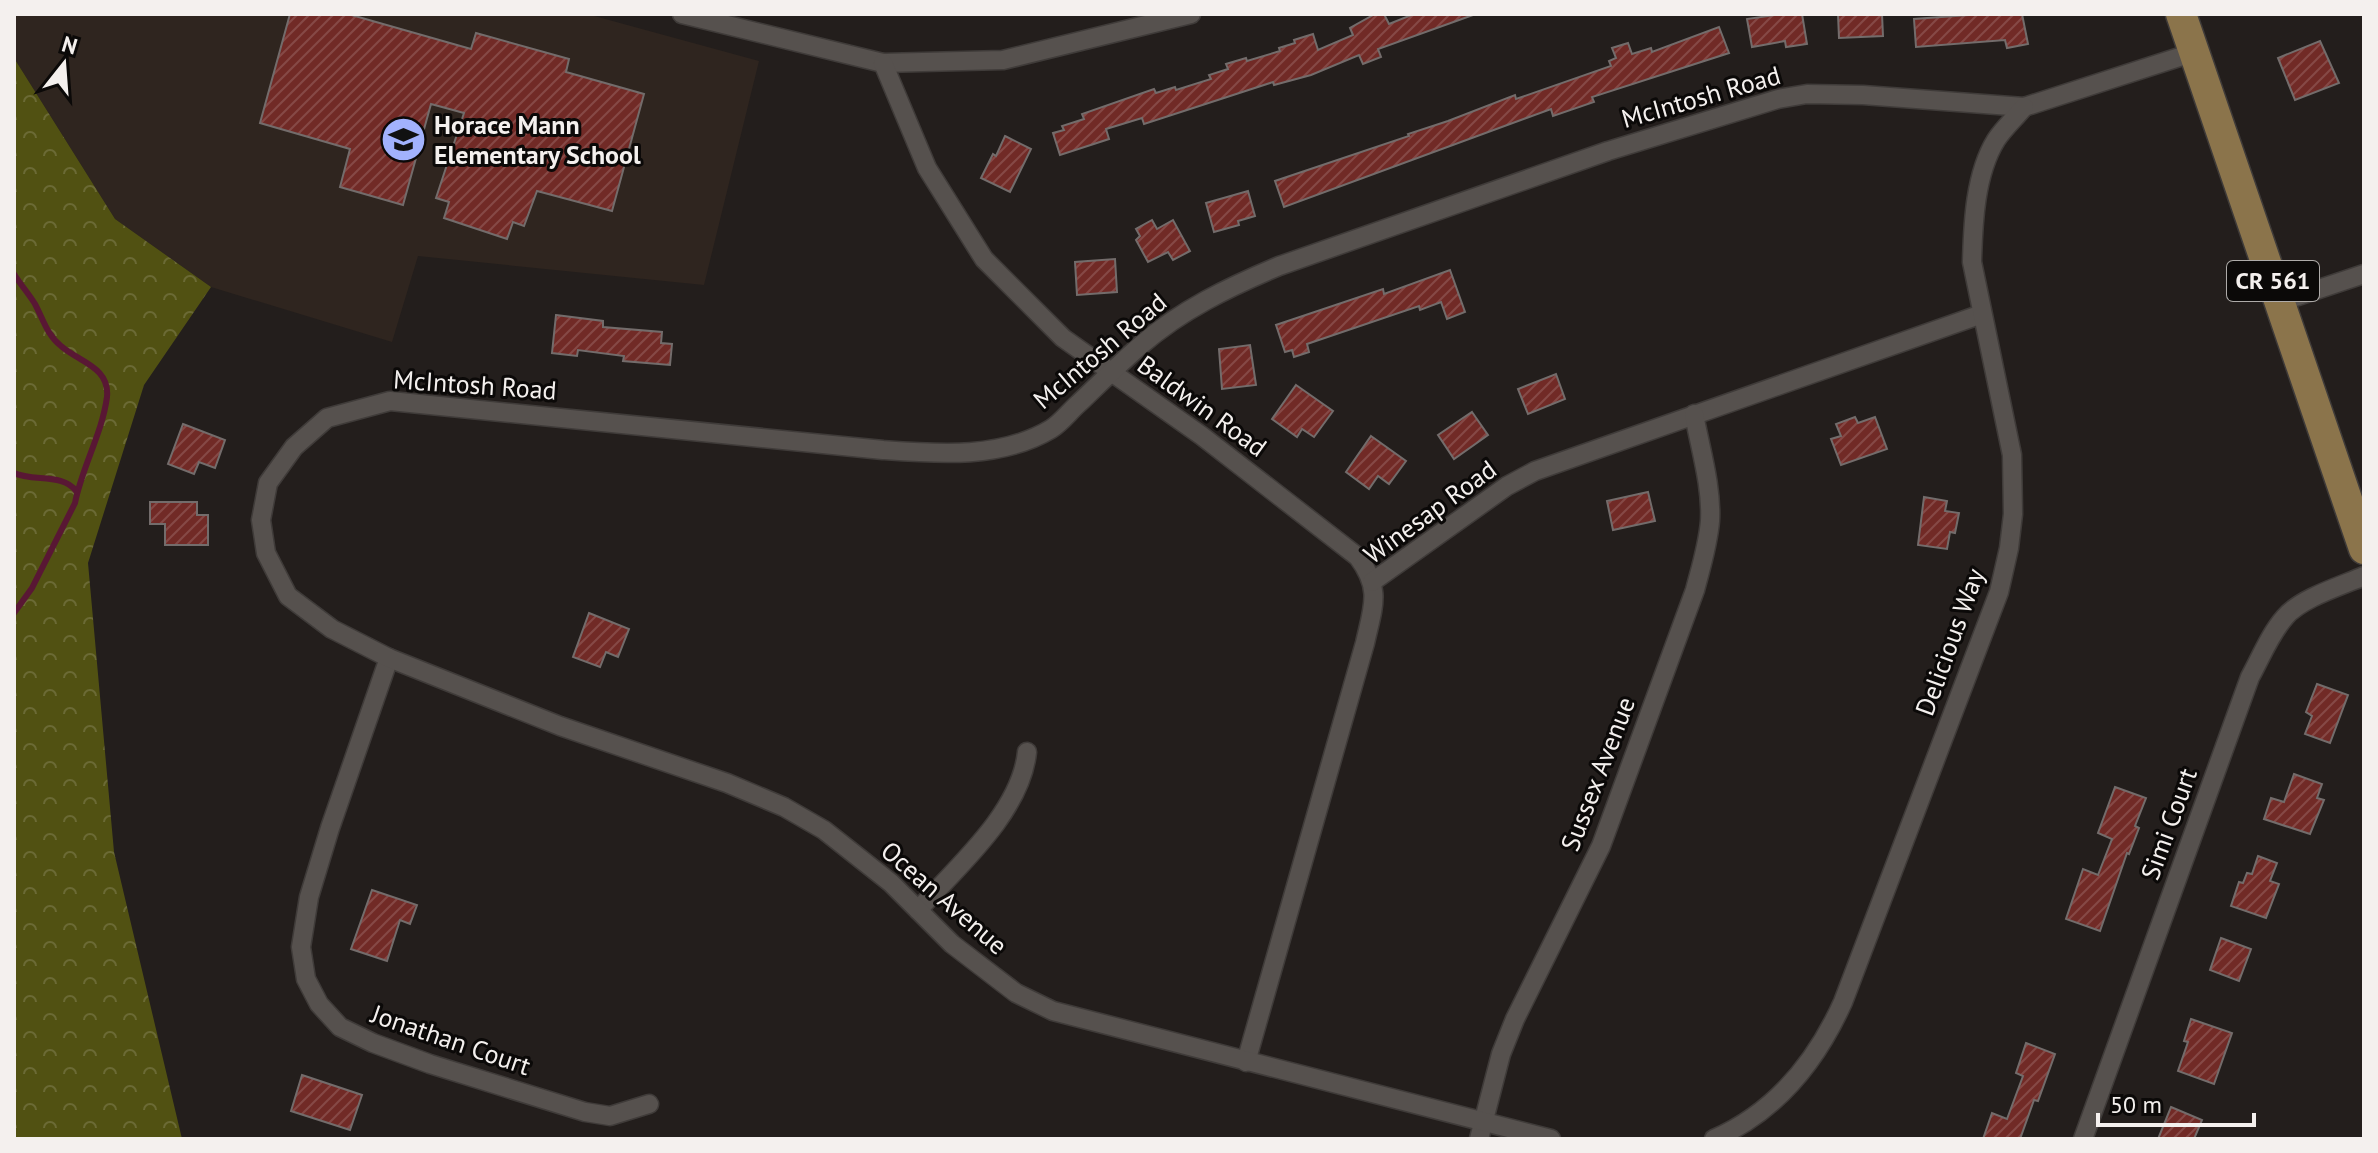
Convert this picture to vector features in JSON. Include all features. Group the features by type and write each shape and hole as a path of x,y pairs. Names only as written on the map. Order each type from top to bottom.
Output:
{"main road":[{"name":"CR 561","path":"2181,14 2364,549"}],"street":[{"path":"682,14 883,63 1003,60 1191,14"},
{"name":"McIntosh Road","path":"389,658 332,629 288,596 266,553 261,520 268,483 294,447 327,418 390,401 942,454 989,450 1026,440 1052,428 1142,343 1184,312 1230,287 1266,271 1608,151 1778,99 1807,94 2024,107 2195,52"},
{"name":"Baldwin Road","path":"883,63 927,168 984,259 1063,338 1202,436 1358,557 1371,575 1372,582"},
{"name":"Delicious Way","path":"1714,1139 1762,1112 1801,1075 1827,1038 1999,592 2013,514 2012,455 1972,262 1973,237 1981,177 1995,141 2024,107"},
{"path":"2280,302 2364,274"},
{"name":"Winesap Road","path":"1246,1062 1365,643 1375,599 1372,582 1507,486 1535,471 1982,314"},
{"name":"Sussex Avenue","path":"1481,1130 1501,1054 1515,1019 1601,846 1695,590 1710,518 1709,492 1694,414"},
{"name":"Simi Court","path":"2083,1139 2250,677 2285,616 2298,606 2364,576"},
{"name":"Ocean Avenue","path":"389,658 560,726 727,783 784,807 824,830 891,883 952,944 1016,993 1053,1011 1246,1062 1481,1130"},
{"name":"Jonathan Court","path":"389,658 309,897 301,947 306,979 319,1004 340,1027 373,1043 570,1107 610,1116 649,1104"},
{"path":"918,910 1013,800 1026,767 1027,752"},
{"path":"1481,1130 1551,1139"}],"shaded area":[{"name":"Horace Mann Elementary School","path":"14,14 587,14 759,61 704,285 418,256 392,342 211,287 115,219 14,58"}],"green space":[{"path":"14,58 115,219 211,287 144,385 88,563 114,852 182,1139 14,1139"}],"building":[{"path":"290,14 348,14 471,49 476,33 569,59 566,72 644,94 612,211 537,191 524,226 513,222 507,239 444,218 449,202 436,198 464,113 431,104 403,205 340,187 350,149 260,123"},
{"path":"1375,14 1384,14 1389,24 1414,14 1473,15 1378,49 1381,57 1363,64 1359,55 1311,75 1274,85 1273,82 1144,124 1142,118 1106,129 1109,139 1060,155 1053,133 1064,130 1062,126 1084,119 1082,114 1154,89 1156,93 1175,87 1176,90 1211,79 1209,75 1228,69 1226,64 1280,51 1279,48 1295,43 1294,40 1313,34 1318,50 1353,35 1350,28"},
{"path":"1802,14 1807,44 1786,47 1785,41 1752,47 1747,19"},
{"path":"1838,14 1882,14 1883,36 1839,38"},
{"path":"2022,14 2028,44 2007,48 2005,40 1916,47 1914,19"},
{"path":"1719,27 1729,53 1592,97 1594,102 1553,116 1551,109 1284,207 1275,181 1409,136 1515,95 1516,99 1611,66 1609,61 1616,58 1612,48 1628,43 1632,54 1651,48 1652,52"},
{"path":"2320,41 2339,83 2295,100 2278,58"},
{"path":"1005,136 1031,149 1010,192 981,178"},
{"path":"1248,191 1255,216 1238,221 1239,225 1214,232 1206,203"},
{"path":"1152,220 1157,229 1173,220 1190,251 1173,260 1168,252 1148,262 1136,240 1140,236 1136,229"},
{"path":"1115,259 1117,292 1077,295 1075,262"},
{"path":"1450,270 1465,312 1447,319 1441,302 1420,310 1419,306 1307,344 1309,352 1294,357 1292,350 1285,352 1276,325 1383,289 1384,294"},
{"path":"556,315 603,321 603,327 662,332 661,343 672,344 670,365 623,361 624,356 578,350 577,356 552,353"},
{"path":"1250,345 1256,385 1222,389 1219,349"},
{"path":"1556,374 1565,399 1528,414 1518,389"},
{"path":"1296,385 1333,411 1314,437 1302,429 1297,437 1272,419"},
{"path":"1472,412 1488,435 1454,459 1438,435"},
{"path":"1855,417 1858,423 1875,417 1887,449 1841,465 1831,439 1841,436 1836,424"},
{"path":"183,424 225,440 215,468 199,462 194,474 168,464"},
{"path":"1371,436 1406,461 1389,484 1378,476 1369,489 1346,472"},
{"path":"1648,492 1655,521 1613,530 1607,501"},
{"path":"1924,497 1947,501 1945,511 1959,513 1955,533 1950,532 1947,549 1918,545"},
{"path":"150,502 197,502 197,515 208,515 208,545 165,545 165,524 150,524"},
{"path":"589,613 629,629 618,657 606,652 600,667 573,657"},
{"path":"2317,684 2348,695 2330,743 2305,734 2312,716 2306,712"},
{"path":"2294,774 2322,784 2317,798 2324,800 2310,834 2264,819 2271,798 2284,802"},
{"path":"2115,787 2146,798 2135,826 2139,828 2100,931 2066,919 2083,869 2098,875 2112,839 2098,833"},
{"path":"2258,856 2277,863 2270,881 2279,884 2266,918 2231,906 2239,882 2243,883 2247,873 2252,874"},
{"path":"372,890 417,905 410,924 400,920 387,961 351,949"},
{"path":"2221,938 2251,949 2239,981 2210,970"},
{"path":"2191,1019 2232,1033 2214,1084 2178,1071 2188,1042 2184,1041"},
{"path":"2026,1043 2055,1054 2038,1101 2034,1100 2020,1139 1983,1139 1992,1113 2007,1119 2023,1076 2016,1073"},
{"path":"302,1075 362,1095 350,1130 291,1111"},
{"path":"2171,1107 2202,1120 2194,1139 2158,1139"}],"waterway":[{"path":"14,274 56,342 99,372 107,387 101,424 75,503 32,588 14,613"},
{"path":"14,473 64,482 76,491"}],"place":[{"name":"Horace Mann Elementary School","path":"403,140"}]}
